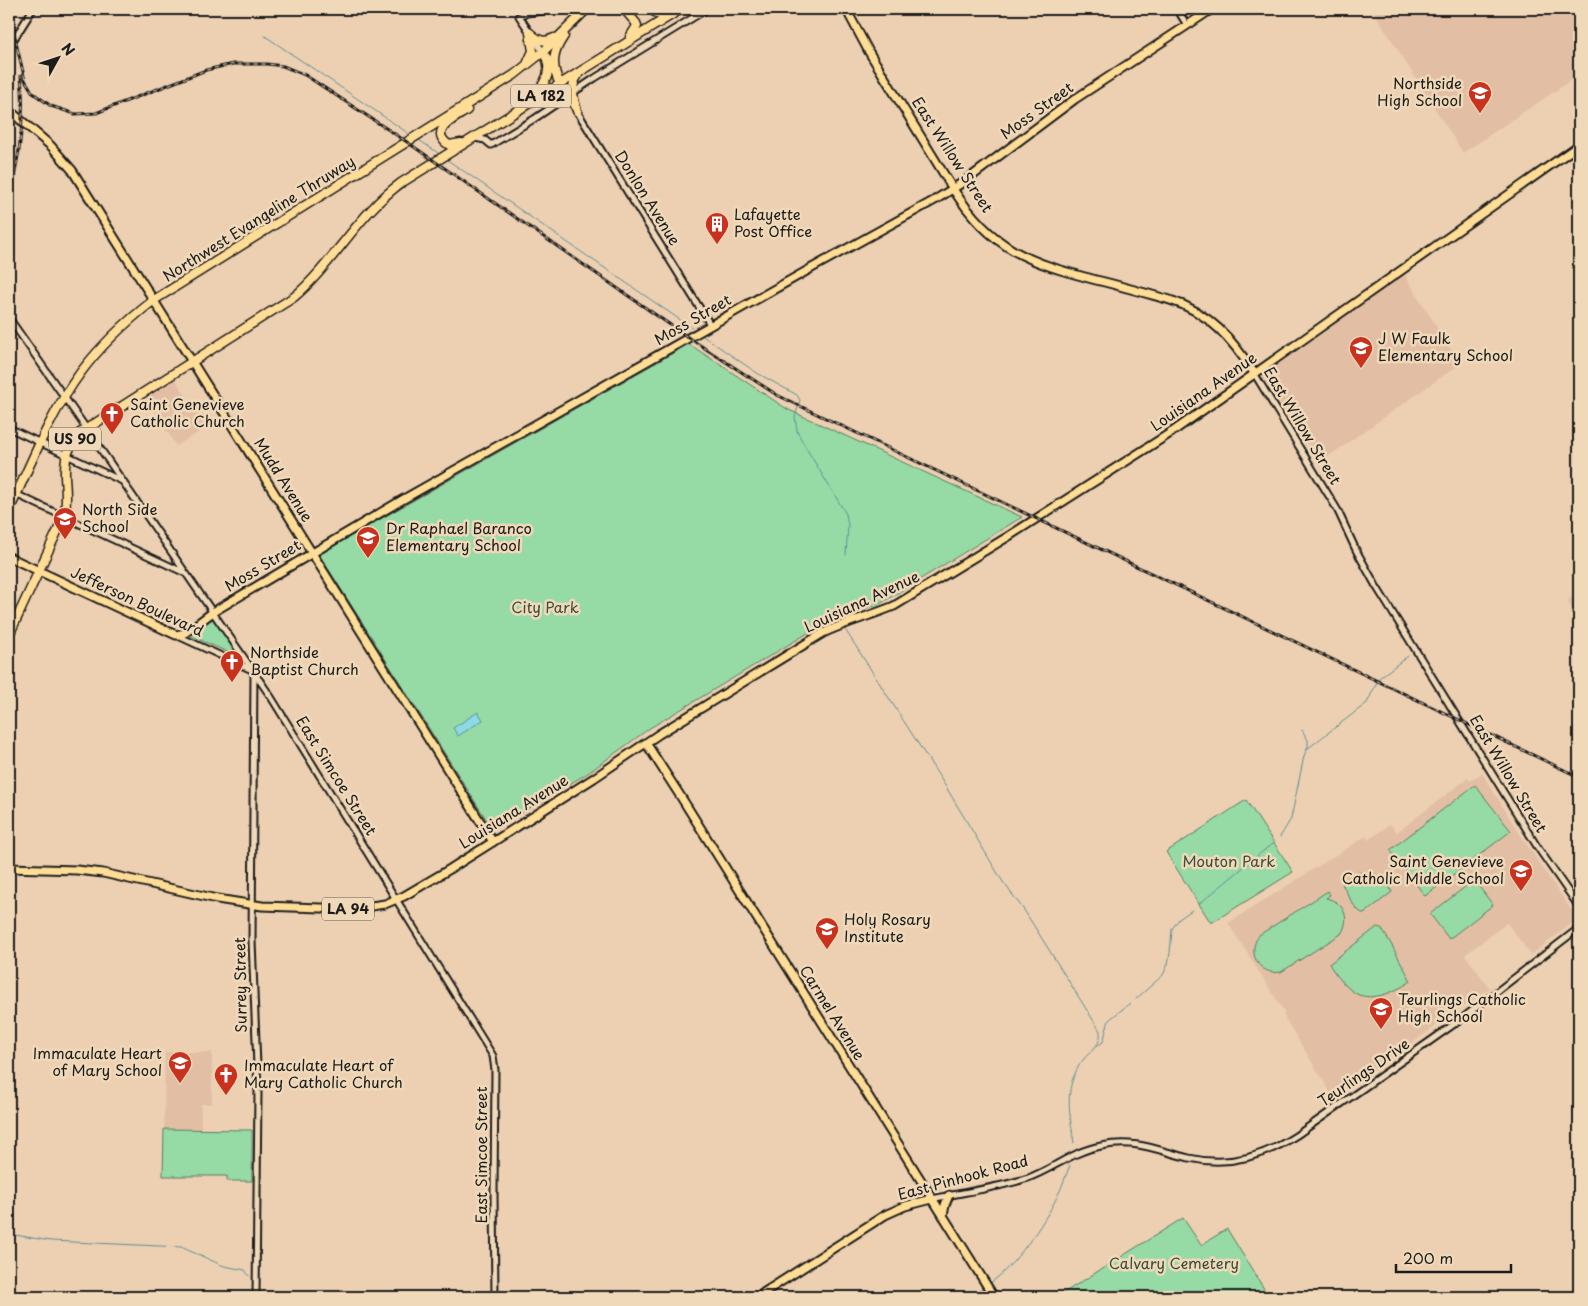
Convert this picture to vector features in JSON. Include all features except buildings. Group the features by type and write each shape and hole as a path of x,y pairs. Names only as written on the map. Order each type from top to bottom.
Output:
{"highway":[{"path":"624,9 637,26 634,33 624,44"},
{"path":"652,9 666,18"},
{"name":"LA 182","path":"192,362 294,297 314,279 354,229 389,192 474,137 682,9"},
{"path":"560,84 553,61 557,48 586,10"},
{"name":"Northwest Evangeline Thruway","path":"9,511 12,493 64,397 106,342 127,322 154,300 525,67 586,10"},
{"path":"530,33 538,40 546,41 564,32"},
{"path":"525,67 533,51 530,33"},
{"path":"515,112 538,92 547,78 548,64 543,52"},
{"path":"577,111 570,95 573,82 579,73"},
{"path":"474,137 457,145 449,145 443,140 441,132 445,125 484,99 504,81"},
{"name":"US 90","path":"9,634 64,517 66,503 64,469 67,455 76,437 86,428 192,362"}],"main road":[{"name":"East Willow Street","path":"846,9 869,52 953,189 984,229 1002,244 1026,258 1057,270 1176,302 1199,313 1215,324 1231,340 1254,373"},
{"name":"Moss Street","path":"176,635 185,633 214,612 402,500 810,268 926,206 953,189 1075,99 1212,9"},
{"name":"Mudd Avenue","path":"9,110 43,138 72,170 493,842"},
{"name":"Louisiana Avenue","path":"9,868 64,869 103,873 217,899 286,908 372,907 397,900 493,842 646,743 823,633 846,623 879,613 928,587 1172,432 1579,145"},
{"name":"Jefferson Boulevard","path":"9,557 176,635"},
{"name":"Carmel Avenue","path":"646,743 994,1297"},
{"path":"912,1204 919,1196 922,1183"},
{"path":"943,1217 949,1195"},
{"name":"East Pinhook Road","path":"756,1297 878,1219 898,1209 932,1199"}],"street":[{"path":"9,46 33,9"},
{"path":"543,52 520,16 527,13 560,9"},
{"path":"474,137 485,140 491,145 707,9"},
{"path":"1177,9 1187,25"},
{"path":"560,84 570,95"},
{"name":"Donlon Avenue","path":"577,111 711,326"},
{"name":"East Simcoe Street","path":"9,318 214,612 290,726 495,1061 495,1297"},
{"name":"East Willow Street","path":"1254,373 1337,509 1360,558 1376,586 1538,848 1579,907"},
{"path":"9,428 124,482"},
{"path":"12,493 187,574"},
{"name":"Jefferson Boulevard","path":"176,635 254,671"},
{"name":"Surrey Street","path":"254,671 252,941 258,1103 256,1297"},
{"name":"Teurlings Drive","path":"1306,1129 1460,1020 1579,928"},
{"name":"East Pinhook Road","path":"932,1199 1029,1177 1070,1156 1098,1146 1140,1144 1190,1158 1225,1162 1270,1151 1306,1129"}],"shaded area":[{"name":"Northside High School","path":"1372,9 1579,9 1579,75 1463,153"},
{"name":"J W Faulk Elementary School","path":"1404,274 1460,364 1319,463 1262,375"},
{"path":"174,377 206,428 176,446 145,395"},
{"path":"1579,592 1579,621 1567,601"},
{"path":"1482,773 1525,842 1574,914 1574,922 1531,955 1507,923 1465,955 1490,988 1334,1098 1283,1015 1285,1013 1228,923 1366,836 1368,840 1390,824 1397,832 1468,778 1470,781"},
{"path":"165,1052 212,1052 212,1104 201,1104 201,1130 164,1129"}],"green space":[{"name":"City Park","path":"689,344 787,409 1022,517 878,605 844,614 813,630 650,728 588,773 493,830 319,554"},
{"path":"213,615 241,658 189,635"},
{"path":"1475,785 1511,831 1425,896 1390,850"},
{"name":"Mouton Park","path":"1246,800 1293,872 1211,923 1166,852"},
{"path":"1370,872 1384,878 1392,892 1364,914 1354,905 1342,884 1356,873"},
{"path":"1474,880 1493,905 1449,939 1430,914"},
{"path":"1328,891 1330,895 1326,898 1337,903 1344,911 1345,922 1341,934 1281,972 1273,972 1261,967 1254,956 1255,942 1259,935"},
{"path":"1377,927 1381,928 1390,942 1411,981 1400,988 1380,996 1359,995 1346,986 1329,964"},
{"path":"164,1129 252,1130 252,1181 227,1181 227,1176 163,1176"},
{"name":"Calvary Cemetery","path":"1183,1218 1201,1245 1227,1229 1269,1297 1057,1297"}],"water":[{"path":"478,712 483,720 458,736 453,728"}],"waterway":[{"path":"265,36 408,133"},
{"path":"419,140 438,153"},
{"path":"449,161 692,328"},
{"path":"703,336 757,373 797,395 800,400 795,417 797,431 846,514 848,525 846,555"},
{"path":"846,631 946,787 1003,882 1024,910 1100,1031 1098,1044 1083,1060 1073,1078 1070,1089 1070,1112 1074,1143"},
{"path":"1307,749 1367,703 1379,678 1408,656"},
{"path":"1280,837 1291,819 1304,756 1308,746 1308,740 1302,730"},
{"path":"1199,904 1273,843"},
{"path":"1136,999 1163,975 1168,964 1172,929 1179,919 1192,910"},
{"path":"1097,1046 1103,1042 1109,1020 1130,1003"},
{"path":"989,1284 1018,1257 1036,1232 1057,1197 1070,1165"},
{"path":"9,1234 51,1241 181,1247 224,1266 245,1270 249,1276"},
{"path":"976,1297 979,1290 985,1286"}],"railway":[{"path":"9,9 19,56"},
{"path":"18,51 25,80 33,93 51,106 75,114 96,113 206,70 233,64 283,66 305,75 407,142 689,338 777,395 1579,777"},
{"path":"9,196 21,136 21,76"}],"place":[{"name":"Northside High School","path":"1480,114"},
{"name":"Lafayette Post Office","path":"717,245"},
{"name":"J W Faulk Elementary School","path":"1361,369"},
{"name":"Saint Genevieve Catholic Church","path":"112,435"},
{"name":"North Side School","path":"65,540"},
{"name":"Dr Raphael Baranco Elementary School","path":"368,559"},
{"name":"Northside Baptist Church","path":"232,683"},
{"name":"Saint Genevieve Catholic Middle School","path":"1521,892"},
{"name":"Holy Rosary Institute","path":"827,950"},
{"name":"Teurlings Catholic High School","path":"1381,1030"},
{"name":"Immaculate Heart of Mary School","path":"180,1084"},
{"name":"Immaculate Heart of Mary Catholic Church","path":"226,1096"}]}
